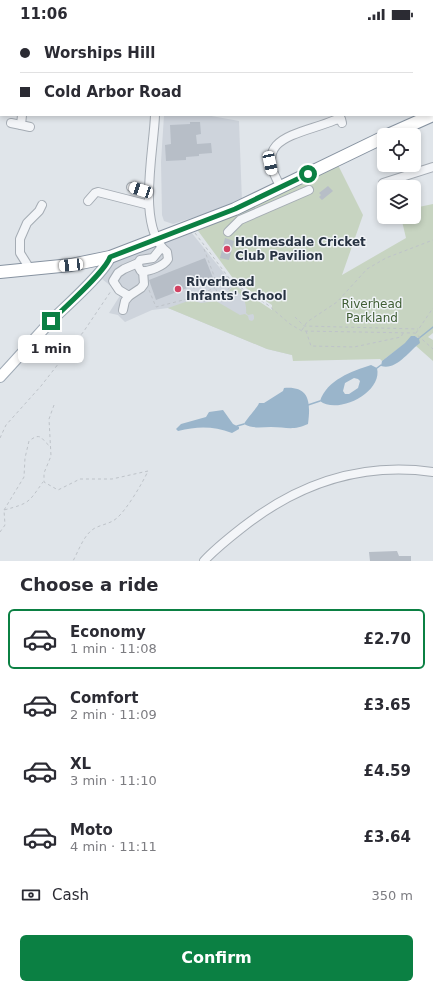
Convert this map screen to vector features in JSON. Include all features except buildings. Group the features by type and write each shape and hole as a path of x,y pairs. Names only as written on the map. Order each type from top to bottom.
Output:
{"highway":[{"path":"404,128 431,116"},
{"path":"0,272 71,265 110,257 159,243 190,226 235,209 377,140"}],"main road":[{"path":"0,377 51,321 98,274 109,261 110,257"}],"street":[{"path":"21,125 22,116"},
{"path":"150,116 155,124"},
{"path":"143,271 166,263 169,255 159,243 149,212 149,193 156,116"},
{"path":"281,187 272,171 270,163 270,155 275,146 297,133 340,119"},
{"path":"11,123 30,127"},
{"path":"392,180 433,167"},
{"path":"131,187 149,193"},
{"path":"228,232 240,220 309,190"},
{"path":"88,201 95,193 98,192 149,205"},
{"path":"30,269 20,253 20,239 27,223 39,211 42,205"},
{"path":"235,209 240,220"},
{"path":"129,296 112,281 118,273 138,263 140,260 154,258 159,243"},
{"path":"123,310 125,301 129,296 141,288 146,287 143,271 138,267 138,263"},
{"path":"204,561 227,540 259,515 295,493 315,484 338,477 374,472 405,470 433,472"}],"path":[{"path":"190,226 212,257 234,283 268,305 290,324 302,331 415,333 433,348"},
{"path":"302,331 307,322 337,302 367,269 386,258 433,240"},
{"path":"204,249 216,281 216,288 219,293 224,295 226,294 234,283"},
{"path":"0,438 6,425 46,380 84,331 115,285"},
{"path":"193,286 199,300"},
{"path":"146,287 156,307 191,298 203,301 211,300 219,293"},
{"path":"197,295 216,288"},
{"path":"415,333 433,308"},
{"path":"295,317 304,326 418,329"},
{"path":"306,331 311,346 354,347 401,337 404,333"},
{"path":"4,510 29,502 44,482 44,474 51,456 49,419 54,405"},
{"path":"0,532 5,525 4,510 24,477 25,458 29,441 37,436 41,437 51,448"},
{"path":"44,482 58,490 80,479 112,479 148,471 142,483 119,517 111,523 96,528 88,533 73,561"}],"shaded area":[{"path":"164,116 212,116 239,121 242,202 173,224 164,221 162,215 161,162"},
{"name":"Riverhead Infants' School","path":"191,232 232,283 252,296 290,327 292,355 267,349 168,308 152,310 125,322 118,315 109,313 121,294 102,279 107,268 115,261"}],"green space":[{"name":"Riverhead Parkland","path":"335,159 363,215 342,275 406,238 403,224 421,224 421,207 433,204 433,333 428,337 433,340 433,361 416,346 419,339 415,336 382,361 380,359 293,361 292,355 267,349 168,308 191,300 201,303 216,301 240,315 245,314 248,316 249,320 252,321 254,316 253,314 248,315 246,313 246,307 241,295 236,291 228,292 234,285 272,310 272,305 235,281 193,224"}],"water":[{"path":"411,336 415,336 419,339 420,343 392,366 381,366 382,361 405,343"},
{"path":"371,365 377,368 377,377 373,386 366,393 357,399 337,405 328,405 320,401 328,387 334,382 348,373","holes":["354,378 360,381 358,388 349,394 345,394 343,391 345,383"]},
{"path":"284,388 292,388 303,392 309,408 308,424 290,428 254,427 244,424 259,403 264,403 283,391"},
{"path":"223,410 233,424 239,427 239,429 232,433 218,429 205,428 192,428 178,431 176,429 181,424 206,417 209,412"}],"waterway":[{"path":"418,339 433,327"},
{"path":"377,368 381,365"},
{"path":"308,405 320,401"},
{"path":"237,426 244,424"}],"place":[{"name":"Holmesdale Cricket Club Pavilion","path":"227,249"},
{"name":"Riverhead Infants' School","path":"178,289"}],"route":[{"path":"51,321 98,274 109,261 110,257 235,209 308,174"}]}
